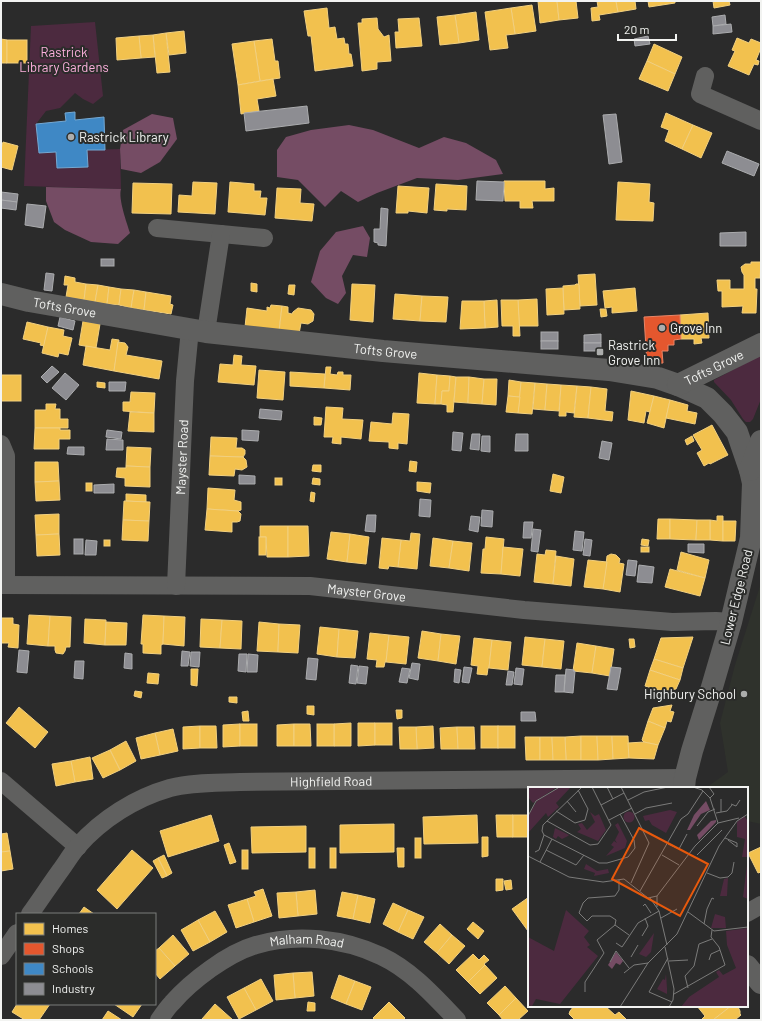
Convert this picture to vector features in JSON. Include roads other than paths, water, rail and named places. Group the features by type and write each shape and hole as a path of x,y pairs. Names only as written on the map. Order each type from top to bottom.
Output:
{"street":[{"path":"705,76 700,94 761,121"},
{"path":"157,228 264,238"},
{"name":"Mayster Road","path":"176,586 186,381 221,234"},
{"name":"Tofts Grove","path":"1,294 29,301 198,330 384,351 609,370 658,378 678,385 761,344"},
{"name":"Lower Edge Road","path":"678,385 707,398 723,414 737,432 753,483 751,538 731,622 692,751 685,783"},
{"path":"750,470 761,441"},
{"path":"1,444 6,456 4,585"},
{"name":"Mayster Grove","path":"4,585 310,586 524,610 672,622 731,622"},
{"path":"1,781 78,847"},
{"name":"Highfield Road","path":"31,913 78,847 99,826 126,807 155,793 171,788 187,785 240,782 685,783"},
{"path":"748,912 761,905"},
{"path":"1,956 16,934"},
{"name":"Malham Road","path":"159,1020 184,990 213,967 234,955 255,945 279,940 304,938 338,941 381,956 416,979 457,1020"},
{"path":"748,967 761,983"}],"place":[{"name":"Rastrick Library","path":"71,137"},
{"name":"Grove Inn","path":"662,328"},
{"name":"Rastrick Grove Inn","path":"600,352"},
{"name":"Highbury School","path":"744,694"}],"park label":[{"name":"Rastrick Library Gardens","path":"64,60"}]}
